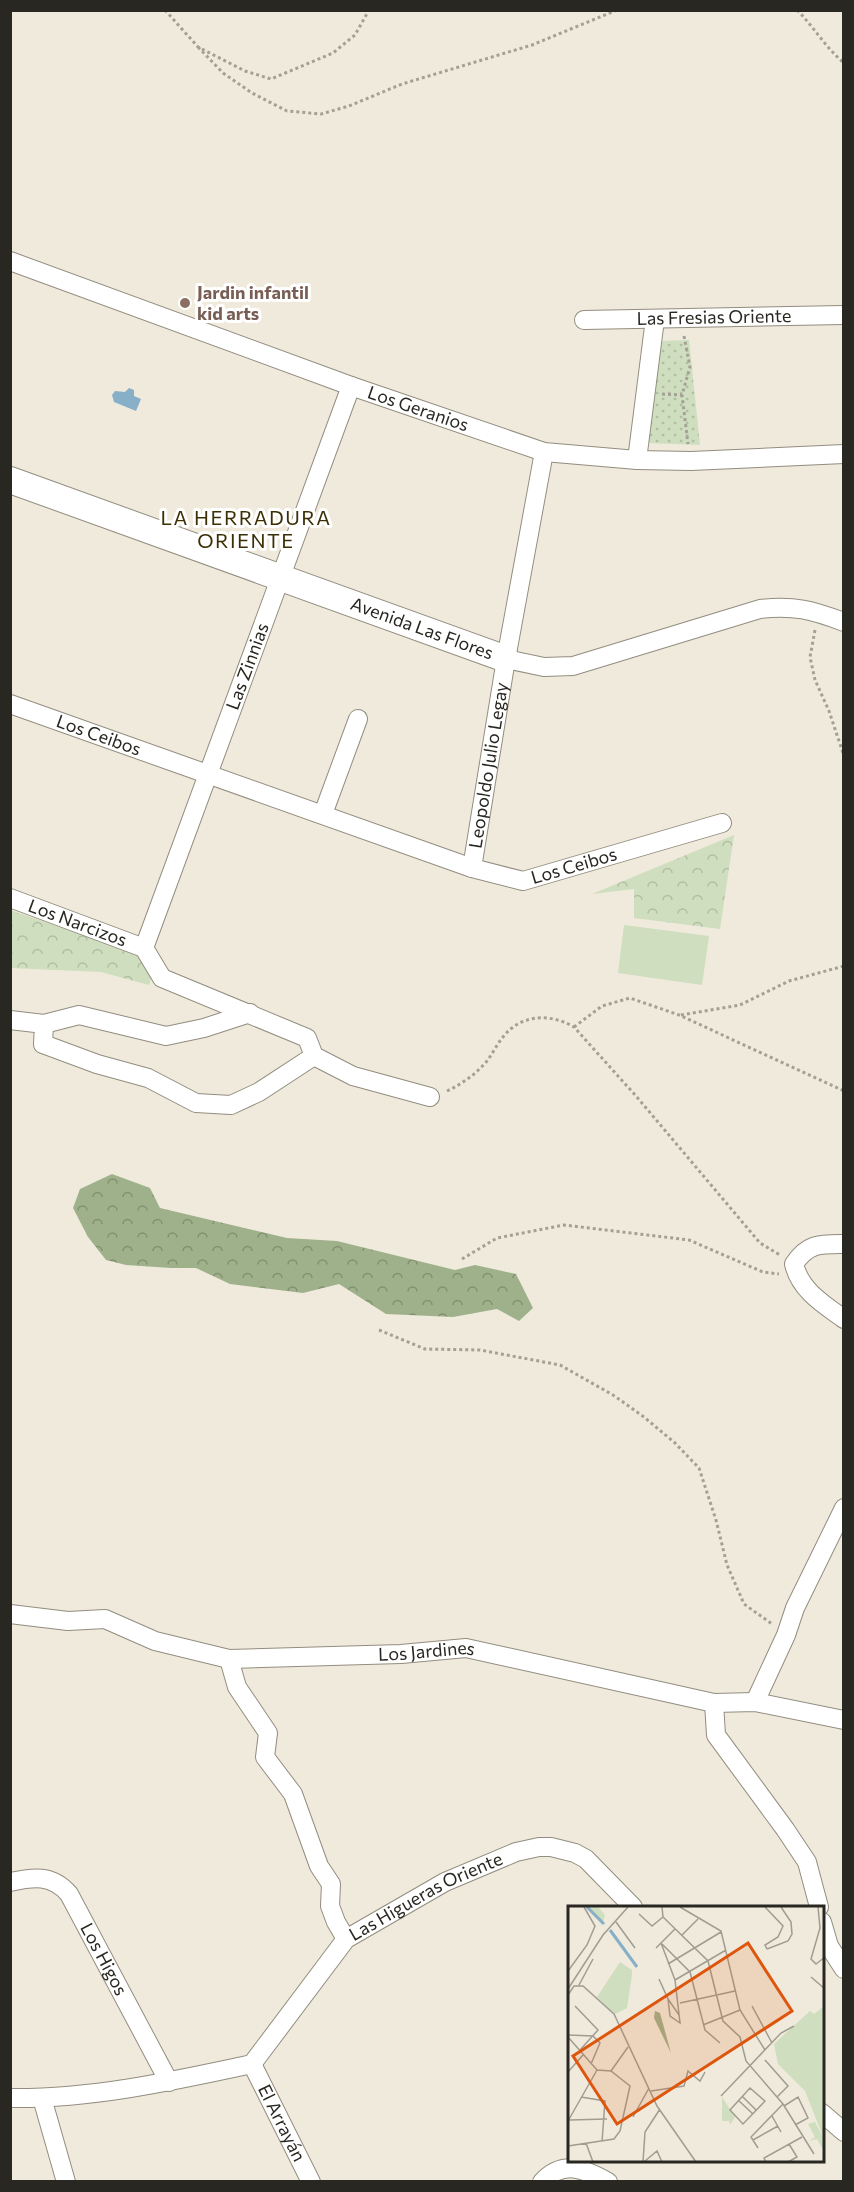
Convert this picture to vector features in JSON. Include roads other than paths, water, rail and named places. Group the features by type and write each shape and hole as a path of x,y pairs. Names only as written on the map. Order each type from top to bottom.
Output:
{"street":[{"name":"Los Geranios","path":"10,261 351,386 544,452 637,460 691,461 843,454"},
{"name":"Las Fresias Oriente","path":"584,320 843,315"},
{"path":"637,460 656,319"},
{"name":"Las Zinnias","path":"144,948 351,386"},
{"name":"Leopoldo Julio Legay","path":"472,868 506,659 544,452"},
{"name":"Avenida Las Flores","path":"10,480 506,659 544,667 573,666 760,609 785,606 818,612 843,622"},
{"name":"Los Ceibos","path":"10,704 472,868 523,881 722,823"},
{"path":"323,814 358,719"},
{"name":"Los Narcizos","path":"10,898 144,948"},
{"path":"144,948 162,978 307,1038 314,1056 352,1076 430,1097"},
{"path":"10,1020 44,1024 80,1015 166,1036 204,1028 250,1014"},
{"path":"44,1024 43,1044 97,1064 148,1078 196,1103 231,1105 259,1092 314,1056"},
{"path":"843,1244 815,1246 802,1252 796,1270 803,1286 843,1319"},
{"path":"755,1702 786,1635 795,1608 843,1508"},
{"name":"Los Jardines","path":"10,1614 68,1621 105,1619 155,1641 228,1659 400,1654 466,1648 714,1703 755,1702 843,1720"},
{"path":"228,1659 237,1687 268,1733 265,1757 293,1794 319,1866 331,1884 330,1906 346,1939"},
{"path":"714,1703 716,1735 807,1862 819,1906"},
{"name":"Las Higueras Oriente","path":"252,2064 346,1939 445,1882 516,1852 539,1847 563,1849 586,1859 632,1906"},
{"name":"Los Higos","path":"10,1882 32,1877 42,1878 58,1883 69,1894 169,2082"},
{"path":"824,1929 829,1946 843,1969"},
{"path":"10,2098 42,2098 169,2082 252,2064"},
{"name":"El Arrayán","path":"252,2064 311,2181"},
{"path":"42,2098 66,2181"},
{"path":"824,2115 843,2132"},
{"path":"542,2181 556,2171 574,2167 591,2172 608,2181"}],"water":[{"path":"129,388 134,390 134,396 141,399 136,411 114,402 112,395 115,391 125,392"}],"place":[{"name":"Jardin infantil kid arts","path":"185,303"}],"district":[{"name":"LA HERRADURA ORIENTE","path":"246,530"}]}
